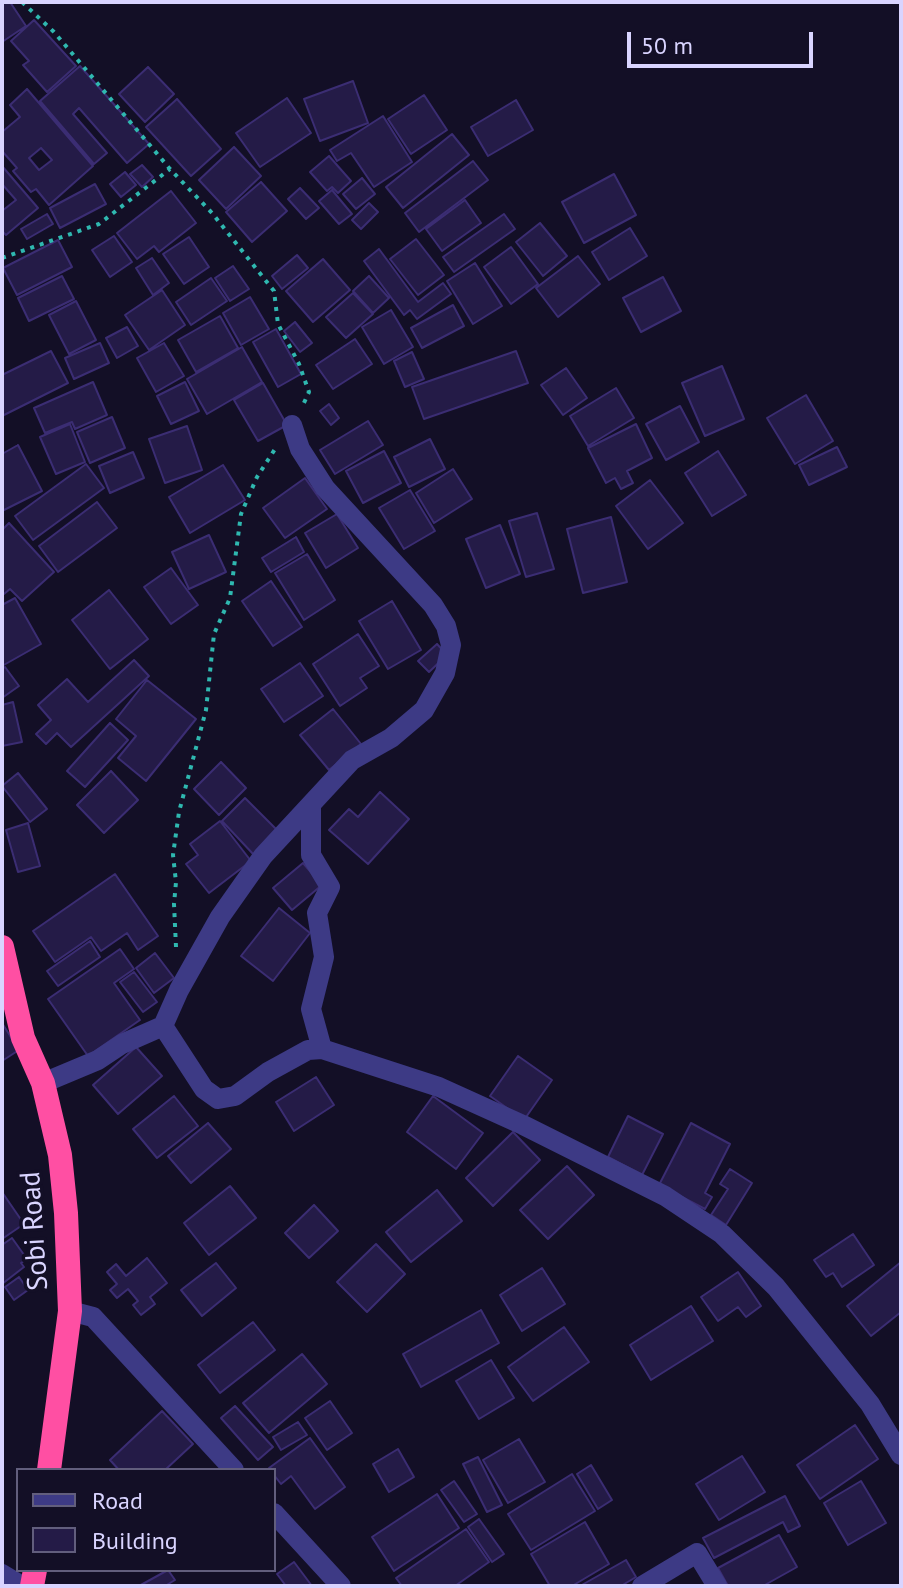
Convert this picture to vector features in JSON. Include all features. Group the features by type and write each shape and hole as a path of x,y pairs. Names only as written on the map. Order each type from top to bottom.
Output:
{"highway":[{"name":"Sobi Road","path":"2,947 23,1038 43,1083 60,1155 66,1213 70,1311 49,1468"}],"street":[{"path":"43,1083 98,1060 122,1044 163,1026 179,990 220,917 263,856 352,760 391,738 424,710 445,673 451,645 446,626 433,605 325,488 300,449 292,425"},
{"path":"311,805 311,855 330,887 317,913 324,957 311,1009 322,1049"},
{"path":"163,1026 204,1089 218,1099 235,1096 268,1072 308,1050 322,1049 439,1087 665,1196 722,1234 776,1287 870,1404 901,1455"},
{"path":"70,1311 93,1317 232,1468"},
{"path":"276,1515 341,1586"},
{"path":"642,1586 697,1553 717,1586"},
{"path":"2,1574 22,1586"}],"path":[{"path":"22,2 54,32 170,169 212,213 274,291 278,324 299,364 309,392"},
{"path":"2,258 99,224 170,169"},
{"path":"179,990 173,855 179,812 206,710 214,634 230,598 241,514 257,477 292,425"}],"building":[{"path":"2,2 10,2 26,26 2,42"},
{"path":"34,20 76,66 47,92 23,65 29,61 11,41"},
{"path":"80,66 149,144 127,163 79,108 73,114 107,153 94,164 40,101"},
{"path":"148,67 174,94 145,122 119,94"},
{"path":"353,81 368,123 320,141 304,99"},
{"path":"27,89 93,166 49,205 36,189 31,192 13,171 17,168 2,151 2,132 20,117 10,105","holes":["41,148 52,160 39,170 29,158"]},
{"path":"424,95 447,130 411,154 388,119"},
{"path":"287,98 311,133 260,167 236,133"},
{"path":"177,99 221,149 191,176 146,127"},
{"path":"516,100 533,130 488,156 471,127"},
{"path":"383,116 412,162 374,187 351,153 337,161 330,150"},
{"path":"452,134 469,155 403,208 386,187"},
{"path":"234,147 261,176 226,209 199,180"},
{"path":"329,156 351,181 338,193 332,187 327,191 310,172"},
{"path":"473,161 488,180 419,232 405,213"},
{"path":"142,165 153,177 142,187 130,174"},
{"path":"2,166 38,208 6,235 2,231 2,211 16,200 2,184"},
{"path":"125,172 136,185 121,197 110,184"},
{"path":"614,174 636,215 584,243 562,202"},
{"path":"362,178 375,194 356,209 343,194"},
{"path":"261,182 287,211 252,242 226,212"},
{"path":"95,184 106,204 60,228 50,208"},
{"path":"300,188 319,208 306,219 288,199"},
{"path":"332,190 352,214 339,224 319,201"},
{"path":"171,191 196,223 159,252 154,246 137,259 117,233"},
{"path":"465,200 481,223 442,251 426,229"},
{"path":"369,203 378,212 361,229 352,220"},
{"path":"47,214 53,224 27,239 21,229"},
{"path":"504,214 515,229 454,272 443,257"},
{"path":"540,223 567,256 543,276 516,242"},
{"path":"630,228 647,256 609,280 592,252"},
{"path":"114,236 132,262 110,277 92,250"},
{"path":"189,237 209,267 184,284 163,254"},
{"path":"416,239 444,275 418,295 390,259"},
{"path":"58,240 72,267 17,295 3,268"},
{"path":"511,247 538,284 511,304 484,267"},
{"path":"379,249 418,302 443,283 451,294 417,319 410,310 404,315 364,261"},
{"path":"297,255 308,268 282,289 272,276"},
{"path":"578,256 600,284 558,317 536,288"},
{"path":"152,258 169,283 153,295 136,268"},
{"path":"323,259 350,290 313,322 286,291"},
{"path":"475,263 502,306 473,324 447,281"},
{"path":"233,266 249,289 230,301 215,278"},
{"path":"62,276 74,299 29,321 18,298"},
{"path":"369,276 389,298 373,313 353,291"},
{"path":"663,277 681,311 641,332 623,298"},
{"path":"211,278 227,301 191,325 176,302"},
{"path":"162,290 185,325 149,350 125,315"},
{"path":"353,293 373,314 346,338 326,317"},
{"path":"250,297 269,329 241,345 223,313"},
{"path":"76,301 96,340 69,354 49,315"},
{"path":"453,305 464,326 422,348 411,328"},
{"path":"391,310 413,347 384,364 362,327"},
{"path":"220,316 238,348 196,372 178,340"},
{"path":"295,322 312,343 300,352 284,331"},
{"path":"127,327 138,346 117,358 106,338"},
{"path":"276,329 301,374 278,387 253,342"},
{"path":"355,339 372,364 333,389 316,365"},
{"path":"100,343 109,363 74,379 65,358"},
{"path":"164,343 184,376 156,392 137,358"},
{"path":"242,347 262,382 207,414 187,379"},
{"path":"51,351 68,383 2,416 2,375"},
{"path":"516,351 528,383 424,419 412,387"},
{"path":"412,352 424,379 405,387 394,361"},
{"path":"722,366 744,419 705,436 682,383"},
{"path":"566,368 587,398 563,415 541,385"},
{"path":"93,382 107,415 75,429 72,422 45,433 34,408"},
{"path":"185,382 199,411 171,424 157,396"},
{"path":"263,383 287,425 258,441 234,400"},
{"path":"616,388 634,418 588,446 570,416"},
{"path":"806,395 833,441 795,464 767,418"},
{"path":"329,404 339,418 331,425 320,411"},
{"path":"680,406 699,442 666,460 646,424"},
{"path":"112,417 125,448 90,463 77,432"},
{"path":"368,421 383,445 335,474 320,450"},
{"path":"70,424 85,462 56,474 40,437"},
{"path":"636,424 652,458 627,471 633,483 621,489 615,478 606,483 588,448"},
{"path":"187,426 202,470 165,483 149,439"},
{"path":"430,439 445,469 409,487 394,457"},
{"path":"18,445 42,491 2,511 2,454"},
{"path":"837,447 847,467 809,485 799,465"},
{"path":"384,451 401,483 363,503 346,471"},
{"path":"718,451 746,495 712,516 685,473"},
{"path":"133,452 144,478 110,493 99,466"},
{"path":"86,464 104,488 33,540 15,516"},
{"path":"223,465 245,500 190,533 169,497"},
{"path":"453,469 472,499 434,523 416,493"},
{"path":"305,478 327,509 285,538 263,508"},
{"path":"650,480 683,523 648,549 616,506"},
{"path":"410,490 435,531 404,549 379,508"},
{"path":"97,502 117,528 58,572 39,546"},
{"path":"537,513 554,569 526,577 509,521"},
{"path":"337,514 358,548 326,568 305,533"},
{"path":"611,517 627,582 583,593 567,529"},
{"path":"9,523 54,572 22,601 10,589 4,594 2,592 2,530"},
{"path":"500,525 520,574 486,588 466,539"},
{"path":"209,535 226,572 189,589 172,552"},
{"path":"296,537 304,552 271,572 262,558"},
{"path":"307,554 335,600 304,620 275,573"},
{"path":"171,568 198,605 171,624 144,587"},
{"path":"271,581 302,627 273,646 242,601"},
{"path":"109,590 148,639 110,669 72,620"},
{"path":"15,598 41,644 2,666 2,605"},
{"path":"392,601 421,650 388,669 359,621"},
{"path":"358,634 379,666 360,678 367,688 340,706 313,664"},
{"path":"437,644 447,655 429,672 418,661"},
{"path":"134,660 149,676 71,747 57,733 46,744 36,734 51,720 38,705 67,679 88,702"},
{"path":"300,663 323,696 284,722 261,689"},
{"path":"5,667 19,686 2,698 2,669"},
{"path":"147,680 196,719 146,781 118,758 136,736 116,719"},
{"path":"13,702 22,742 2,746 2,705"},
{"path":"333,709 361,744 329,770 300,735"},
{"path":"110,723 128,740 85,787 67,771"},
{"path":"221,762 246,788 219,815 194,789"},
{"path":"111,771 138,800 104,833 77,805"},
{"path":"18,773 47,809 30,822 2,786"},
{"path":"380,792 409,819 368,864 329,830 349,809 358,817"},
{"path":"245,798 278,831 254,855 222,821"},
{"path":"220,821 251,861 209,893 186,864 198,855 190,844"},
{"path":"28,823 40,866 18,872 6,830"},
{"path":"303,863 322,885 292,910 273,888"},
{"path":"115,874 158,936 138,950 127,933 101,951 91,937 55,962 33,931"},
{"path":"279,908 310,933 273,981 241,956"},
{"path":"90,941 100,957 58,986 47,971"},
{"path":"120,949 134,969 114,983 140,1020 88,1056 48,999"},
{"path":"155,953 174,978 154,993 136,968"},
{"path":"134,972 157,1002 143,1012 120,982"},
{"path":"2,1023 19,1050 2,1061"},
{"path":"136,1047 162,1076 118,1114 93,1085"},
{"path":"518,1056 552,1080 524,1120 490,1096"},
{"path":"316,1077 334,1105 294,1131 276,1102"},
{"path":"174,1096 198,1126 157,1158 133,1129"},
{"path":"433,1096 483,1133 456,1169 407,1132"},
{"path":"628,1116 663,1134 642,1175 608,1157"},
{"path":"208,1123 231,1149 191,1183 168,1156"},
{"path":"691,1123 730,1144 705,1193 712,1197 705,1209 659,1185"},
{"path":"513,1132 540,1160 493,1206 466,1178"},
{"path":"567,1166 594,1195 548,1239 520,1210"},
{"path":"730,1169 752,1183 726,1225 711,1215 728,1189 720,1184"},
{"path":"230,1186 256,1218 209,1255 184,1223"},
{"path":"437,1190 462,1221 411,1262 386,1232"},
{"path":"2,1192 24,1224 2,1239"},
{"path":"314,1205 338,1231 309,1258 285,1233"},
{"path":"853,1234 874,1265 842,1287 833,1273 826,1277 814,1260"},
{"path":"12,1238 27,1259 21,1263 24,1267 2,1284 2,1245"},
{"path":"376,1244 405,1274 367,1312 337,1282"},
{"path":"147,1258 167,1283 150,1297 155,1304 141,1315 133,1305 138,1301 128,1289 117,1298 110,1290 117,1284 107,1272 116,1264 126,1276"},
{"path":"901,1262 901,1312 871,1336 847,1306"},
{"path":"216,1263 236,1288 202,1316 181,1290"},
{"path":"542,1268 565,1304 522,1331 500,1295"},
{"path":"738,1272 761,1306 746,1317 738,1307 718,1321 701,1297"},
{"path":"19,1277 28,1290 14,1300 5,1287"},
{"path":"691,1306 713,1341 651,1380 630,1345"},
{"path":"481,1310 499,1343 421,1387 403,1354"},
{"path":"253,1322 275,1350 220,1393 198,1365"},
{"path":"564,1327 589,1362 533,1401 508,1367"},
{"path":"302,1354 327,1384 269,1433 243,1403"},
{"path":"491,1360 514,1398 479,1419 456,1381"},
{"path":"330,1401 352,1433 327,1450 305,1418"},
{"path":"235,1406 273,1447 258,1460 221,1418"},
{"path":"162,1411 193,1444 167,1468 117,1468 110,1460"},
{"path":"298,1422 307,1435 281,1450 273,1437"},
{"path":"855,1425 878,1459 820,1499 797,1465"},
{"path":"310,1438 345,1487 315,1509 291,1476 281,1484 276,1478 276,1468 269,1468"},
{"path":"519,1439 545,1482 508,1503 483,1460"},
{"path":"398,1449 414,1477 389,1492 373,1464"},
{"path":"742,1456 765,1492 719,1520 696,1484"},
{"path":"478,1457 502,1505 487,1512 463,1464"},
{"path":"591,1465 612,1500 598,1509 577,1474"},
{"path":"572,1474 595,1511 531,1550 508,1514"},
{"path":"454,1481 477,1514 464,1522 441,1490"},
{"path":"861,1481 886,1523 848,1545 824,1503"},
{"path":"437,1494 459,1528 394,1571 372,1537"},
{"path":"785,1496 800,1526 788,1532 783,1522 714,1558 703,1538"},
{"path":"479,1519 504,1554 492,1562 468,1527"},
{"path":"585,1522 609,1564 572,1586 550,1586 531,1554"},
{"path":"466,1529 489,1562 455,1586 402,1586 396,1578"},
{"path":"779,1535 797,1567 763,1586 728,1586 718,1568"},
{"path":"626,1560 636,1577 621,1586 580,1586"},
{"path":"294,1562 312,1586 286,1586 277,1574"},
{"path":"164,1572 169,1572 175,1580 165,1586 139,1586"}]}
